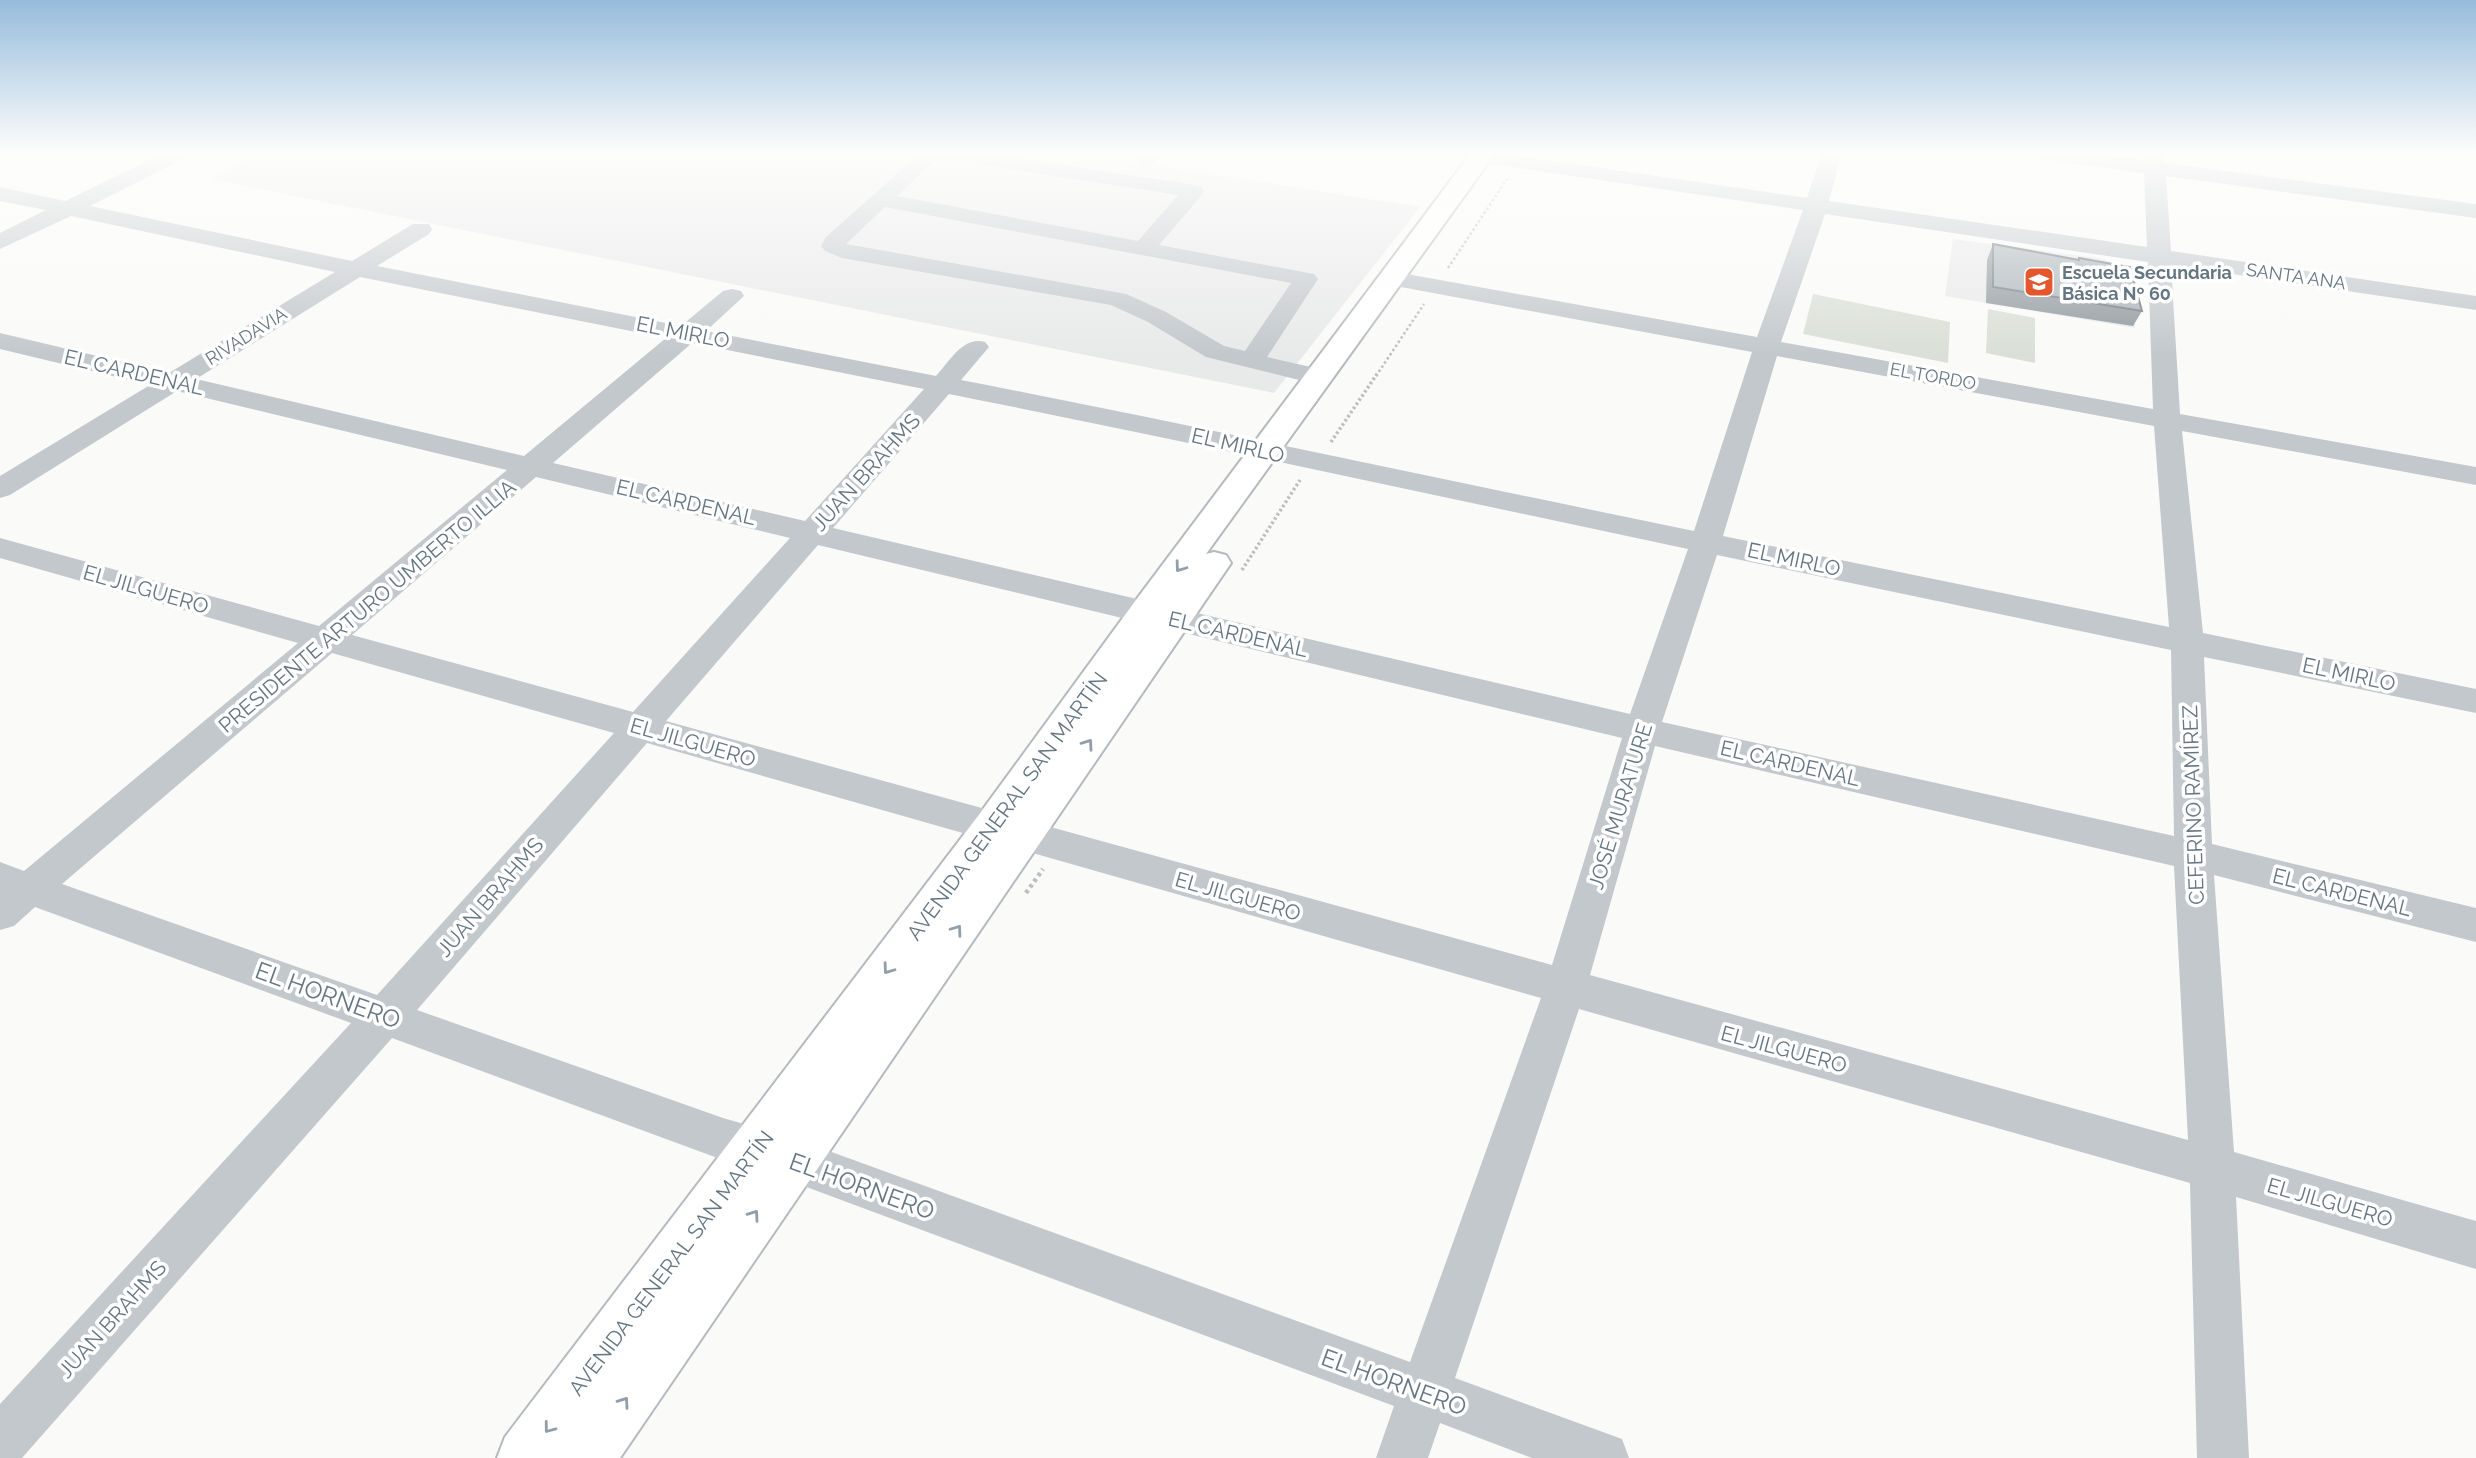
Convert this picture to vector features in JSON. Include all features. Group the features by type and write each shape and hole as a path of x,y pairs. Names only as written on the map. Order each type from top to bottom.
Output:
{"main road":[{"name":"AVENIDA GENERAL SAN MARTÍN","path":"526,1458 774,1154 1008,832 1441,220"},
{"name":"AVENIDA GENERAL SAN MARTÍN","path":"585,1458 774,1154"}],"street":[{"path":"0,242 44,220"},
{"name":"EL MIRLO","path":"125,220 355,269 945,384 2476,701"},
{"path":"859,220 833,246 842,251 1117,299 1157,317 1215,352 1330,379"},
{"path":"993,220 1306,279 1251,361"},
{"path":"1144,247 1168,220"},
{"name":"JOSÉ MURATURE","path":"1402,1458 1565,989 1642,730 1706,541 1767,346 1811,220"},
{"name":"SANTA ANA","path":"1912,220 2476,303"},
{"name":"CEFERINO RAMÍREZ","path":"2156,220 2167,418 2187,641 2193,855 2212,1168 2223,1458"},
{"name":"RIVADAVIA","path":"0,489 421,229"},
{"name":"EL TORDO","path":"1401,280 2476,476"},
{"name":"PRESIDENTE ARTURO UMBERTO ILLIA","path":"10,893 327,641 732,296"},
{"name":"EL CARDENAL","path":"0,341 1642,730 2193,855 2476,925"},
{"name":"JUAN BRAHMS","path":"0,1443 386,1015 976,347"},
{"name":"EL JILGUERO","path":"0,548 640,726 1565,989 2212,1168 2476,1245"},
{"name":"EL HORNERO","path":"10,893 386,1015 723,1139 774,1154 1603,1458"}],"shaded area":[{"path":"414,220 1410,220 1274,393"},
{"name":"Escuela Secundaria Básica Nº 60","path":"1953,239 2098,258 2131,269 2135,328 1945,296"},
{"path":"1813,294 1950,322 1948,363 1803,334"},
{"path":"1988,309 2035,318 2035,363 1986,353"}],"building":[{"path":"1993,244 2130,267 2142,311 1993,287"}],"place":[{"name":"Escuela Secundaria Básica Nº 60","path":"2039,282"}]}
